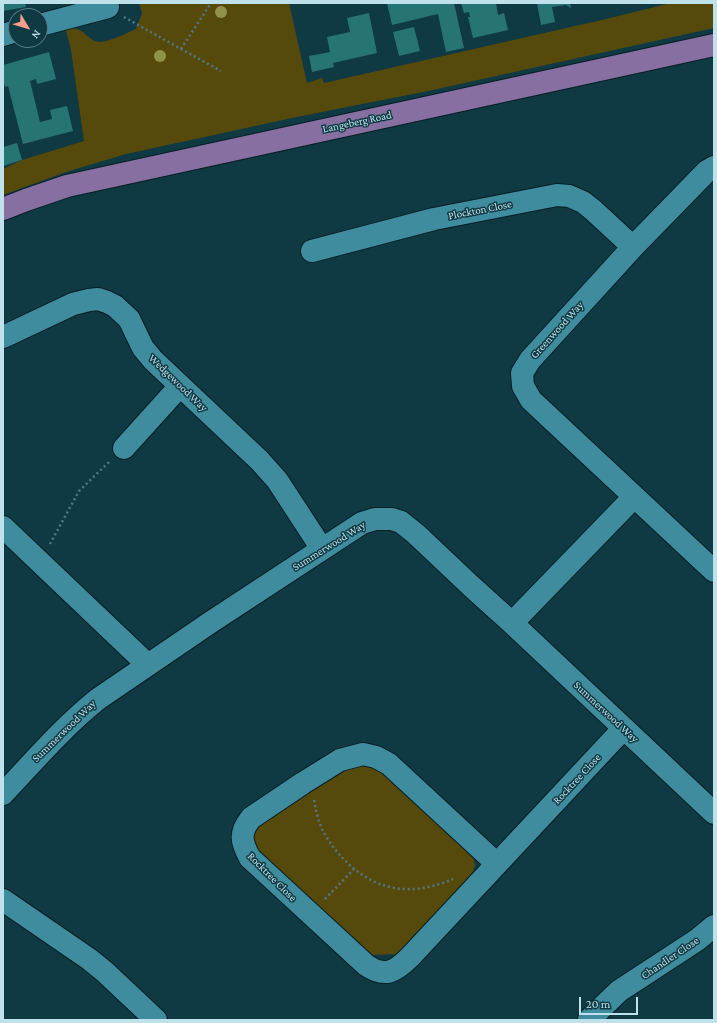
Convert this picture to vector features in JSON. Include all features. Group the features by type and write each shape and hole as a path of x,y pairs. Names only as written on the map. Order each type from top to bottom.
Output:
{"main road":[{"name":"Langeberg Road","path":"3,209 67,186 714,45"}],"street":[{"path":"48,23 108,7"},
{"name":"Greenwood Way","path":"714,167 707,171 633,247 530,360 522,373 523,386 532,400 634,497 714,570"},
{"name":"Plockton Close","path":"312,251 434,219 557,195 569,196 583,202 633,247"},
{"name":"Wedgewood Way","path":"3,337 73,304 98,299 115,306 128,319 143,348 152,360 259,460 277,480 322,549"},
{"path":"124,448 180,386"},
{"path":"512,623 634,497"},
{"name":"Summerwood Way","path":"7,782 98,698 362,523 375,519 392,519 401,522 416,534 714,813"},
{"path":"3,527 148,665"},
{"name":"Rocktree Close","path":"497,864 389,764 376,757 363,754 340,760 312,777 251,818 242,834 244,847 250,858 366,965 374,970 384,972 391,971 401,966 410,957 497,864 624,728"},
{"path":"3,900 89,959 156,1020"},
{"name":"Chandler Close","path":"589,1020 619,991 697,940 714,926"}],"path":[{"path":"181,50 211,3"},
{"path":"108,7 181,50 221,71"},
{"path":"40,562 79,491 124,448"},
{"path":"312,777 316,812 330,844 354,869 368,879 384,886 406,890 435,885 455,878"},
{"path":"311,914 354,869"}],"shaded area":[{"path":"139,3 289,3 307,83 322,78 324,83 671,3 714,3 714,28 428,91 297,117 126,154 63,173 3,195 3,169 22,160 84,141 71,50 66,30 72,28 81,30 91,39 100,42 114,39 136,29 142,13"},
{"path":"349,764 379,766 473,857 475,865 472,876 401,954 370,955 255,849 250,836 254,827"}],"building":[{"path":"3,3 25,3 26,7 8,8 8,10 3,11"},
{"path":"387,3 454,3 464,48 446,52 438,14 392,25"},
{"path":"461,3 496,3 498,15 504,13 508,30 473,38 468,17 470,17 469,12 464,13"},
{"path":"537,3 570,3 571,8 566,5 552,7 555,22 541,25"},
{"path":"369,13 377,53 333,63 334,67 312,72 309,56 330,52 327,37 350,32 347,18"},
{"path":"414,27 420,51 399,56 393,32"},
{"path":"49,52 56,79 37,84 36,79 30,81 40,122 52,119 50,110 67,106 73,131 23,144 8,86 5,87 3,81 3,65"},
{"path":"17,143 22,160 3,166 3,147"}]}
